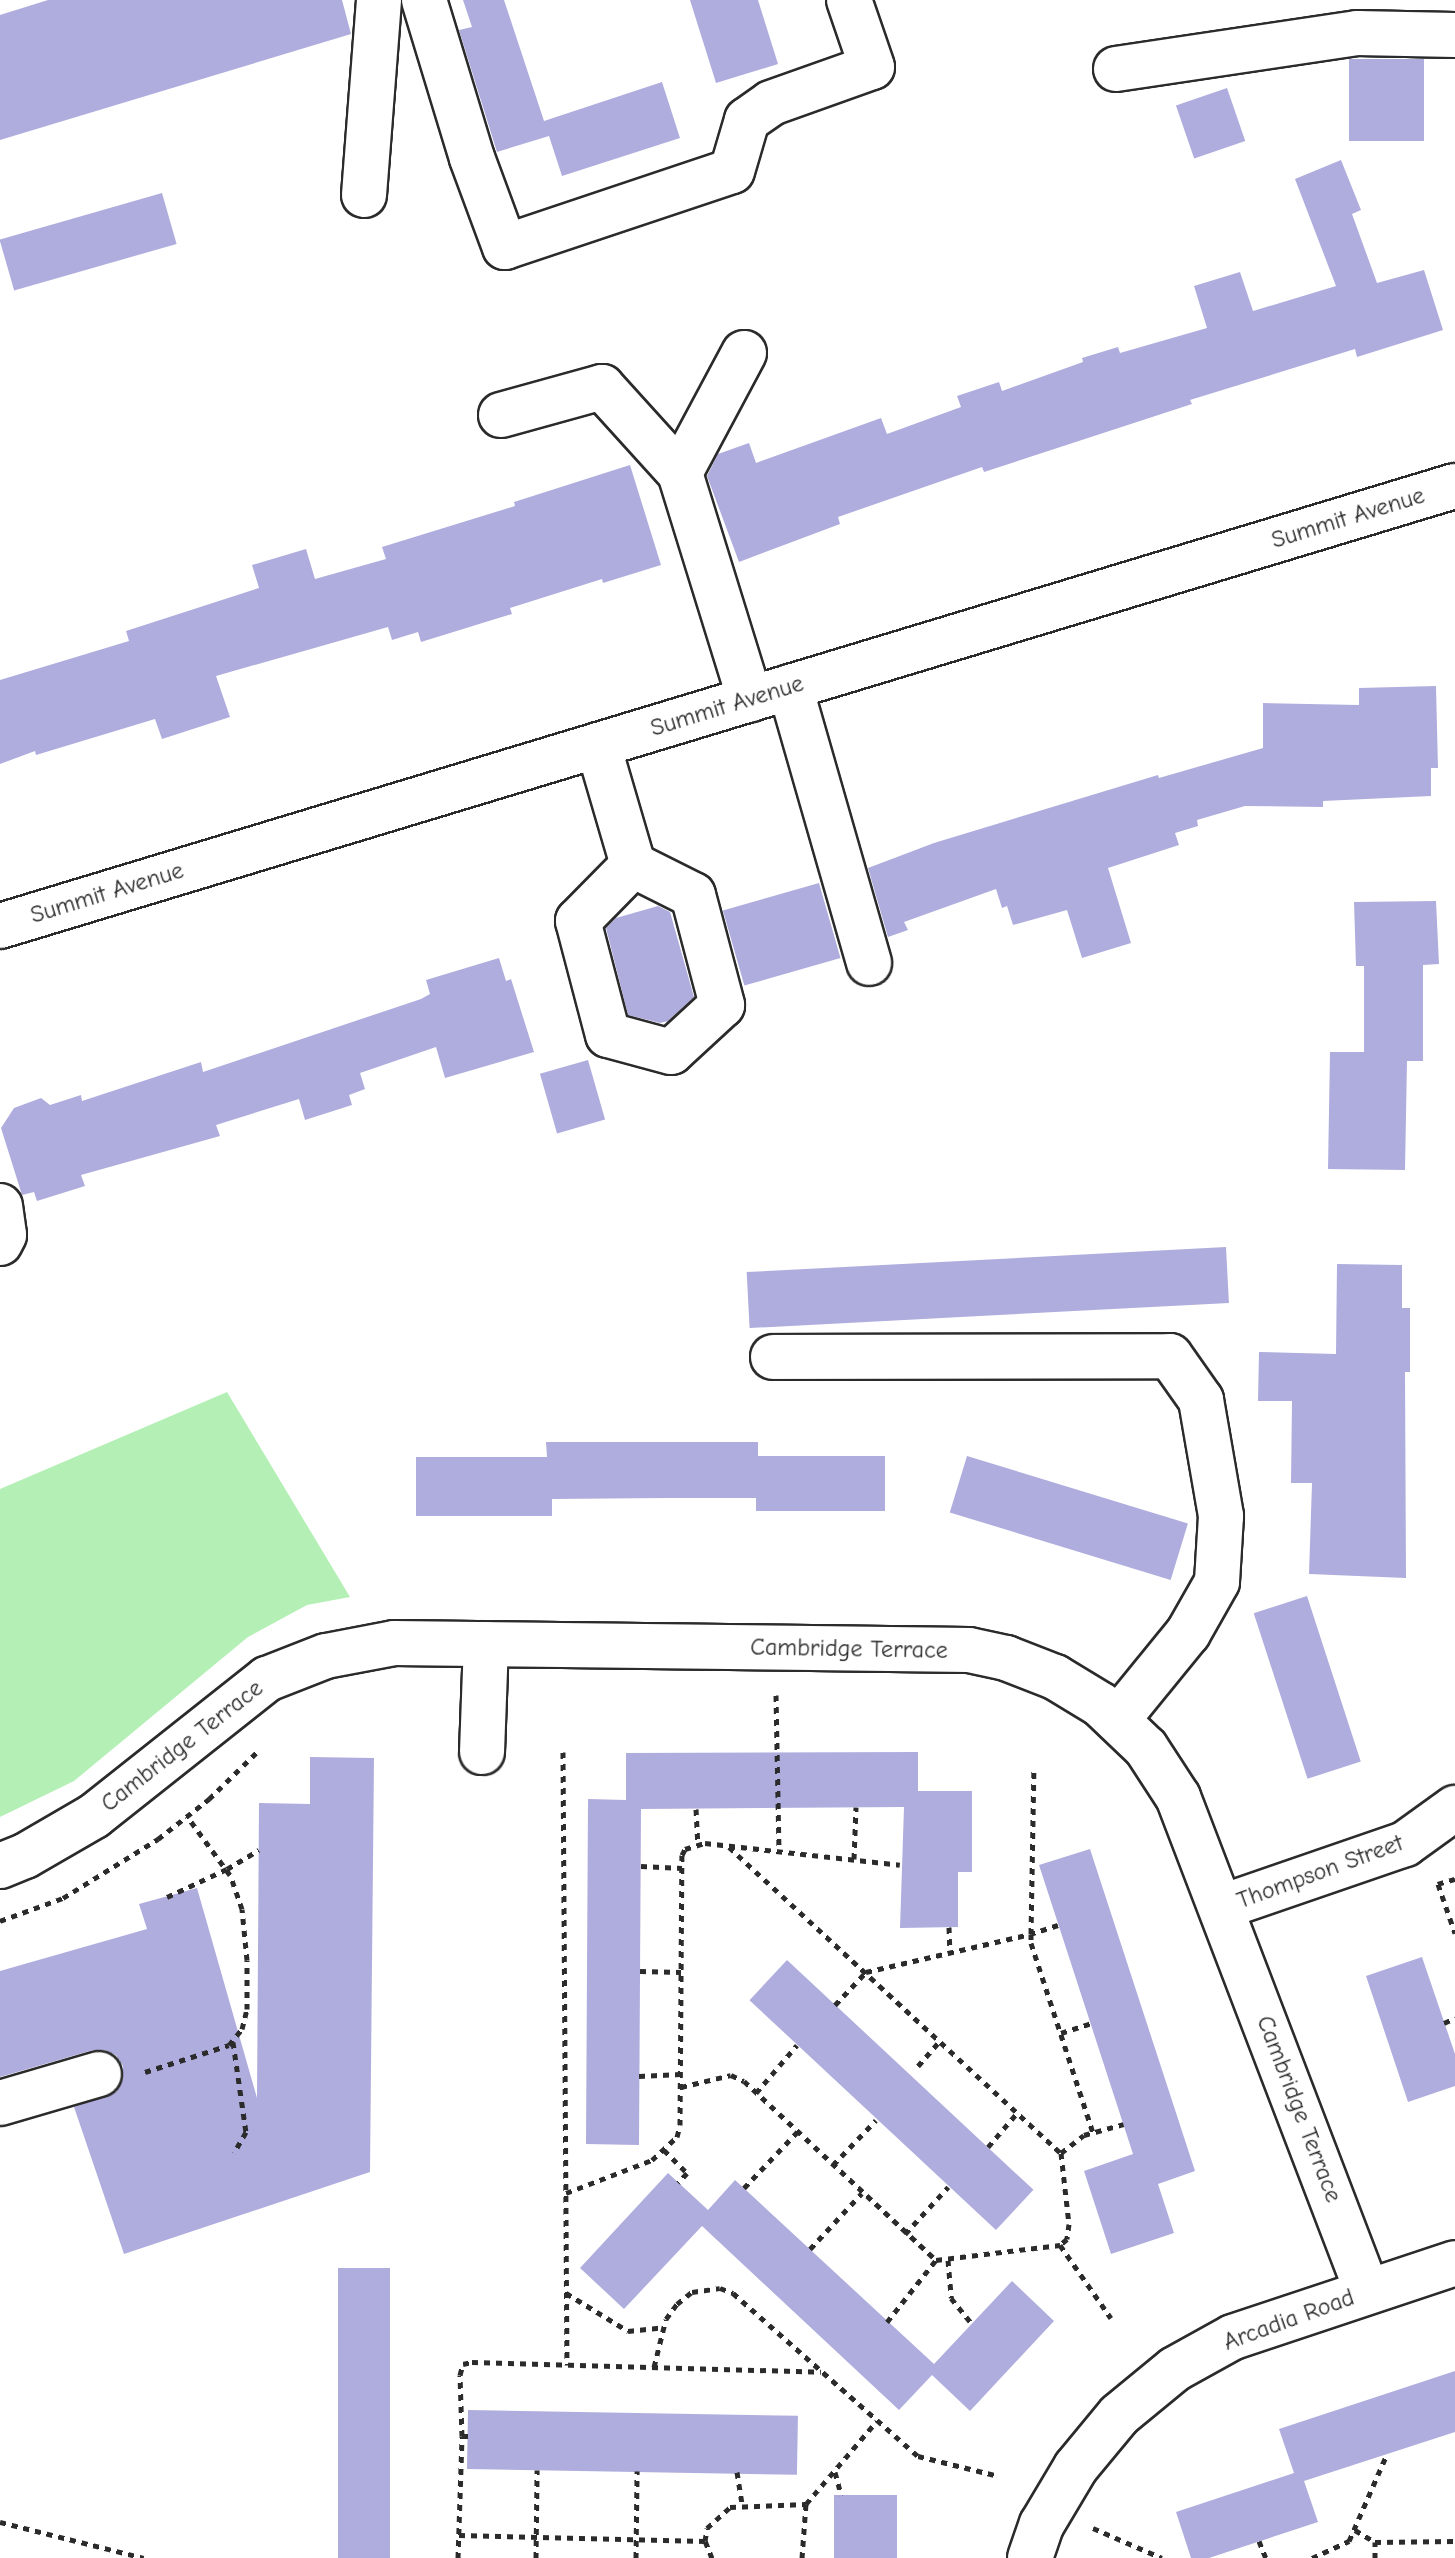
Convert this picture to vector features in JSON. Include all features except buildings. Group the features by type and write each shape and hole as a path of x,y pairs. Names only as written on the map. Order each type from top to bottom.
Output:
{"street":[{"path":"364,195 379,0"},
{"path":"424,0 472,158 505,247 732,171 747,120 771,103 872,67 849,0"},
{"path":"1116,69 1357,33 1455,35"},
{"path":"680,473 744,353"},
{"path":"501,415 602,387 680,473 770,693 869,963"},
{"name":"Summit Avenue","path":"0,926 1455,486"},
{"path":"598,745 633,865"},
{"path":"0,1206 4,1235 0,1243"},
{"path":"773,1357 1170,1356 1201,1400 1221,1516 1217,1582 1188,1633 1117,1720"},
{"name":"Cambridge Terrace","path":"0,1866 25,1856 94,1816 267,1679 326,1656 394,1643 969,1650 1006,1658 1055,1677 1101,1705 1146,1748 1178,1797 1367,2291"},
{"path":"482,1752 486,1644"},
{"name":"Thompson Street","path":"1222,1907 1405,1844 1455,1808"},
{"path":"0,2103 114,2076"},
{"name":"Arcadia Road","path":"1030,2558 1042,2524 1076,2467 1119,2415 1175,2369 1233,2337 1455,2263"}],"path":[{"path":"776,1695 779,1851"},
{"path":"0,1921 63,1898 187,1816 269,1741"},
{"path":"563,1752 567,2365"},
{"path":"1034,1767 1031,1934 1093,2133"},
{"path":"854,1859 856,1807"},
{"path":"696,1809 698,1844"},
{"path":"114,2076 229,2045 242,2029 247,2009 247,1960 242,1909 227,1869 187,1816"},
{"path":"566,2193 652,2160 677,2137 680,2125 682,1868 685,1849 698,1844 728,1846 900,1865"},
{"path":"681,2087 731,2075 756,2093 936,2260 1060,2245 1067,2239 1069,2224 1061,2153 728,1846"},
{"path":"167,1897 259,1850"},
{"path":"641,1866 682,1868"},
{"path":"1455,1879 1438,1884 1455,1933"},
{"path":"835,2005 866,1972 1058,1925"},
{"path":"949,1927 950,1953"},
{"path":"640,1971 681,1972"},
{"path":"1444,2023 1455,2018"},
{"path":"1061,2033 1091,2023"},
{"path":"233,2041 246,2132 234,2153"},
{"path":"918,2066 940,2041"},
{"path":"756,2093 797,2045"},
{"path":"639,2076 681,2074"},
{"path":"988,2147 1017,2113"},
{"path":"833,2165 876,2120"},
{"path":"1061,2153 1084,2135 1124,2124"},
{"path":"744,2188 798,2131"},
{"path":"664,2150 687,2173 678,2183"},
{"path":"905,2234 948,2187"},
{"path":"810,2249 862,2193"},
{"path":"1060,2245 1111,2318"},
{"path":"887,2322 936,2260"},
{"path":"948,2260 951,2298 972,2324"},
{"path":"654,2367 664,2327 677,2304 692,2292 720,2288 733,2293 918,2456 995,2475"},
{"path":"566,2293 628,2331 664,2327"},
{"path":"458,2558 465,2436 460,2375 463,2364 822,2372"},
{"path":"802,2558 806,2504 877,2421"},
{"path":"1312,2558 1339,2548 1355,2530 1387,2454"},
{"path":"536,2558 537,2470"},
{"path":"636,2558 637,2471"},
{"path":"835,2471 841,2495"},
{"path":"737,2472 742,2505"},
{"path":"712,2558 705,2541 707,2528 717,2515 742,2505 806,2504"},
{"path":"0,2522 144,2558"},
{"path":"1087,2525 1162,2558"},
{"path":"1355,2530 1375,2542 1455,2541"},
{"path":"459,2535 705,2541"},
{"path":"1259,2541 1266,2558"},
{"path":"1375,2542 1375,2558"}],"green space":[{"path":"227,1392 350,1597 307,1605 248,1637 74,1781 0,1817 0,1489"}]}
